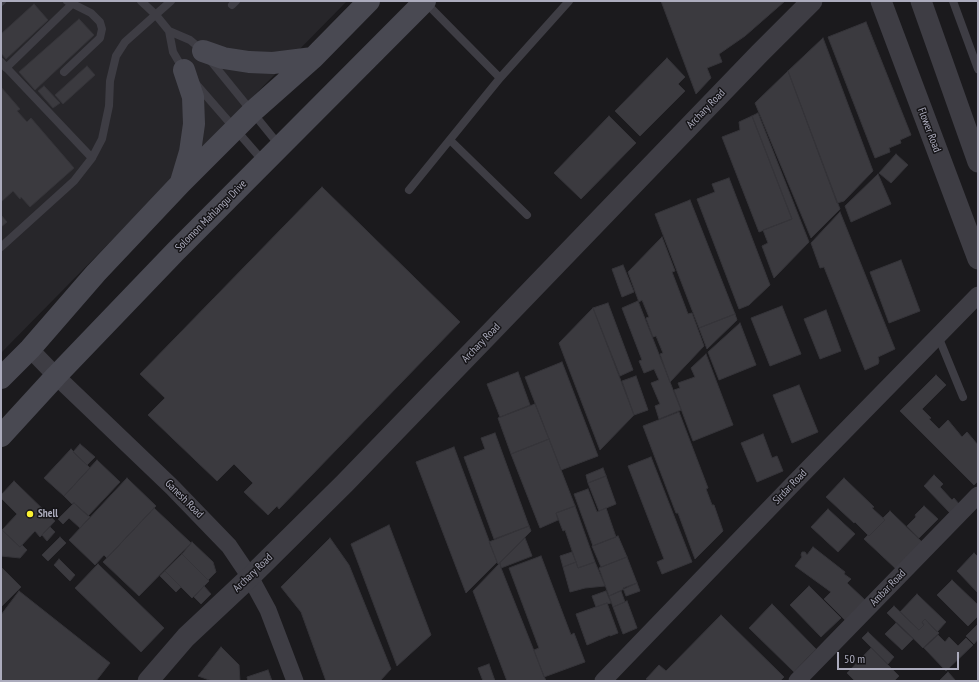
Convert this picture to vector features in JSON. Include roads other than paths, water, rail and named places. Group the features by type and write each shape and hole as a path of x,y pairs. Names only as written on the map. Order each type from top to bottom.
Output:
{"main road":[{"path":"1,378 30,349 96,273 181,183 236,130 252,112 313,58 369,1"},
{"name":"Solomon Mahlangu Drive","path":"1,436 56,376 264,162 425,1"},
{"path":"203,51 222,58 249,62 273,63 313,58"},
{"path":"181,183 190,152 194,124 193,97 184,70"}],"street":[{"name":"Archary Road","path":"148,681 186,637 250,577 481,343 759,54 812,1"},
{"name":"Flower Road","path":"881,1 978,259"},
{"path":"922,1 978,162"},
{"name":"Sirdar Road","path":"603,681 978,295"},
{"name":"Ganesh Road","path":"30,349 202,517 229,546 250,577 268,610 295,681"},
{"name":"Ambar Road","path":"797,681 978,495"}],"lane":[{"path":"141,1 156,15 169,32 173,52 184,70 264,162"},
{"path":"1,247 74,181 92,158 102,139 109,106 110,81 116,56 125,42 171,1"},
{"path":"425,1 500,78"},
{"path":"409,190 500,78 569,1"},
{"path":"953,1 978,69"},
{"path":"64,72 100,38 102,29 100,22 91,13 70,2 4,65 92,158"},
{"path":"169,32 190,40 203,51 280,146"},
{"path":"450,140 527,215"},
{"path":"938,336 963,397"}],"place":[{"name":"Shell","path":"30,514"}]}
